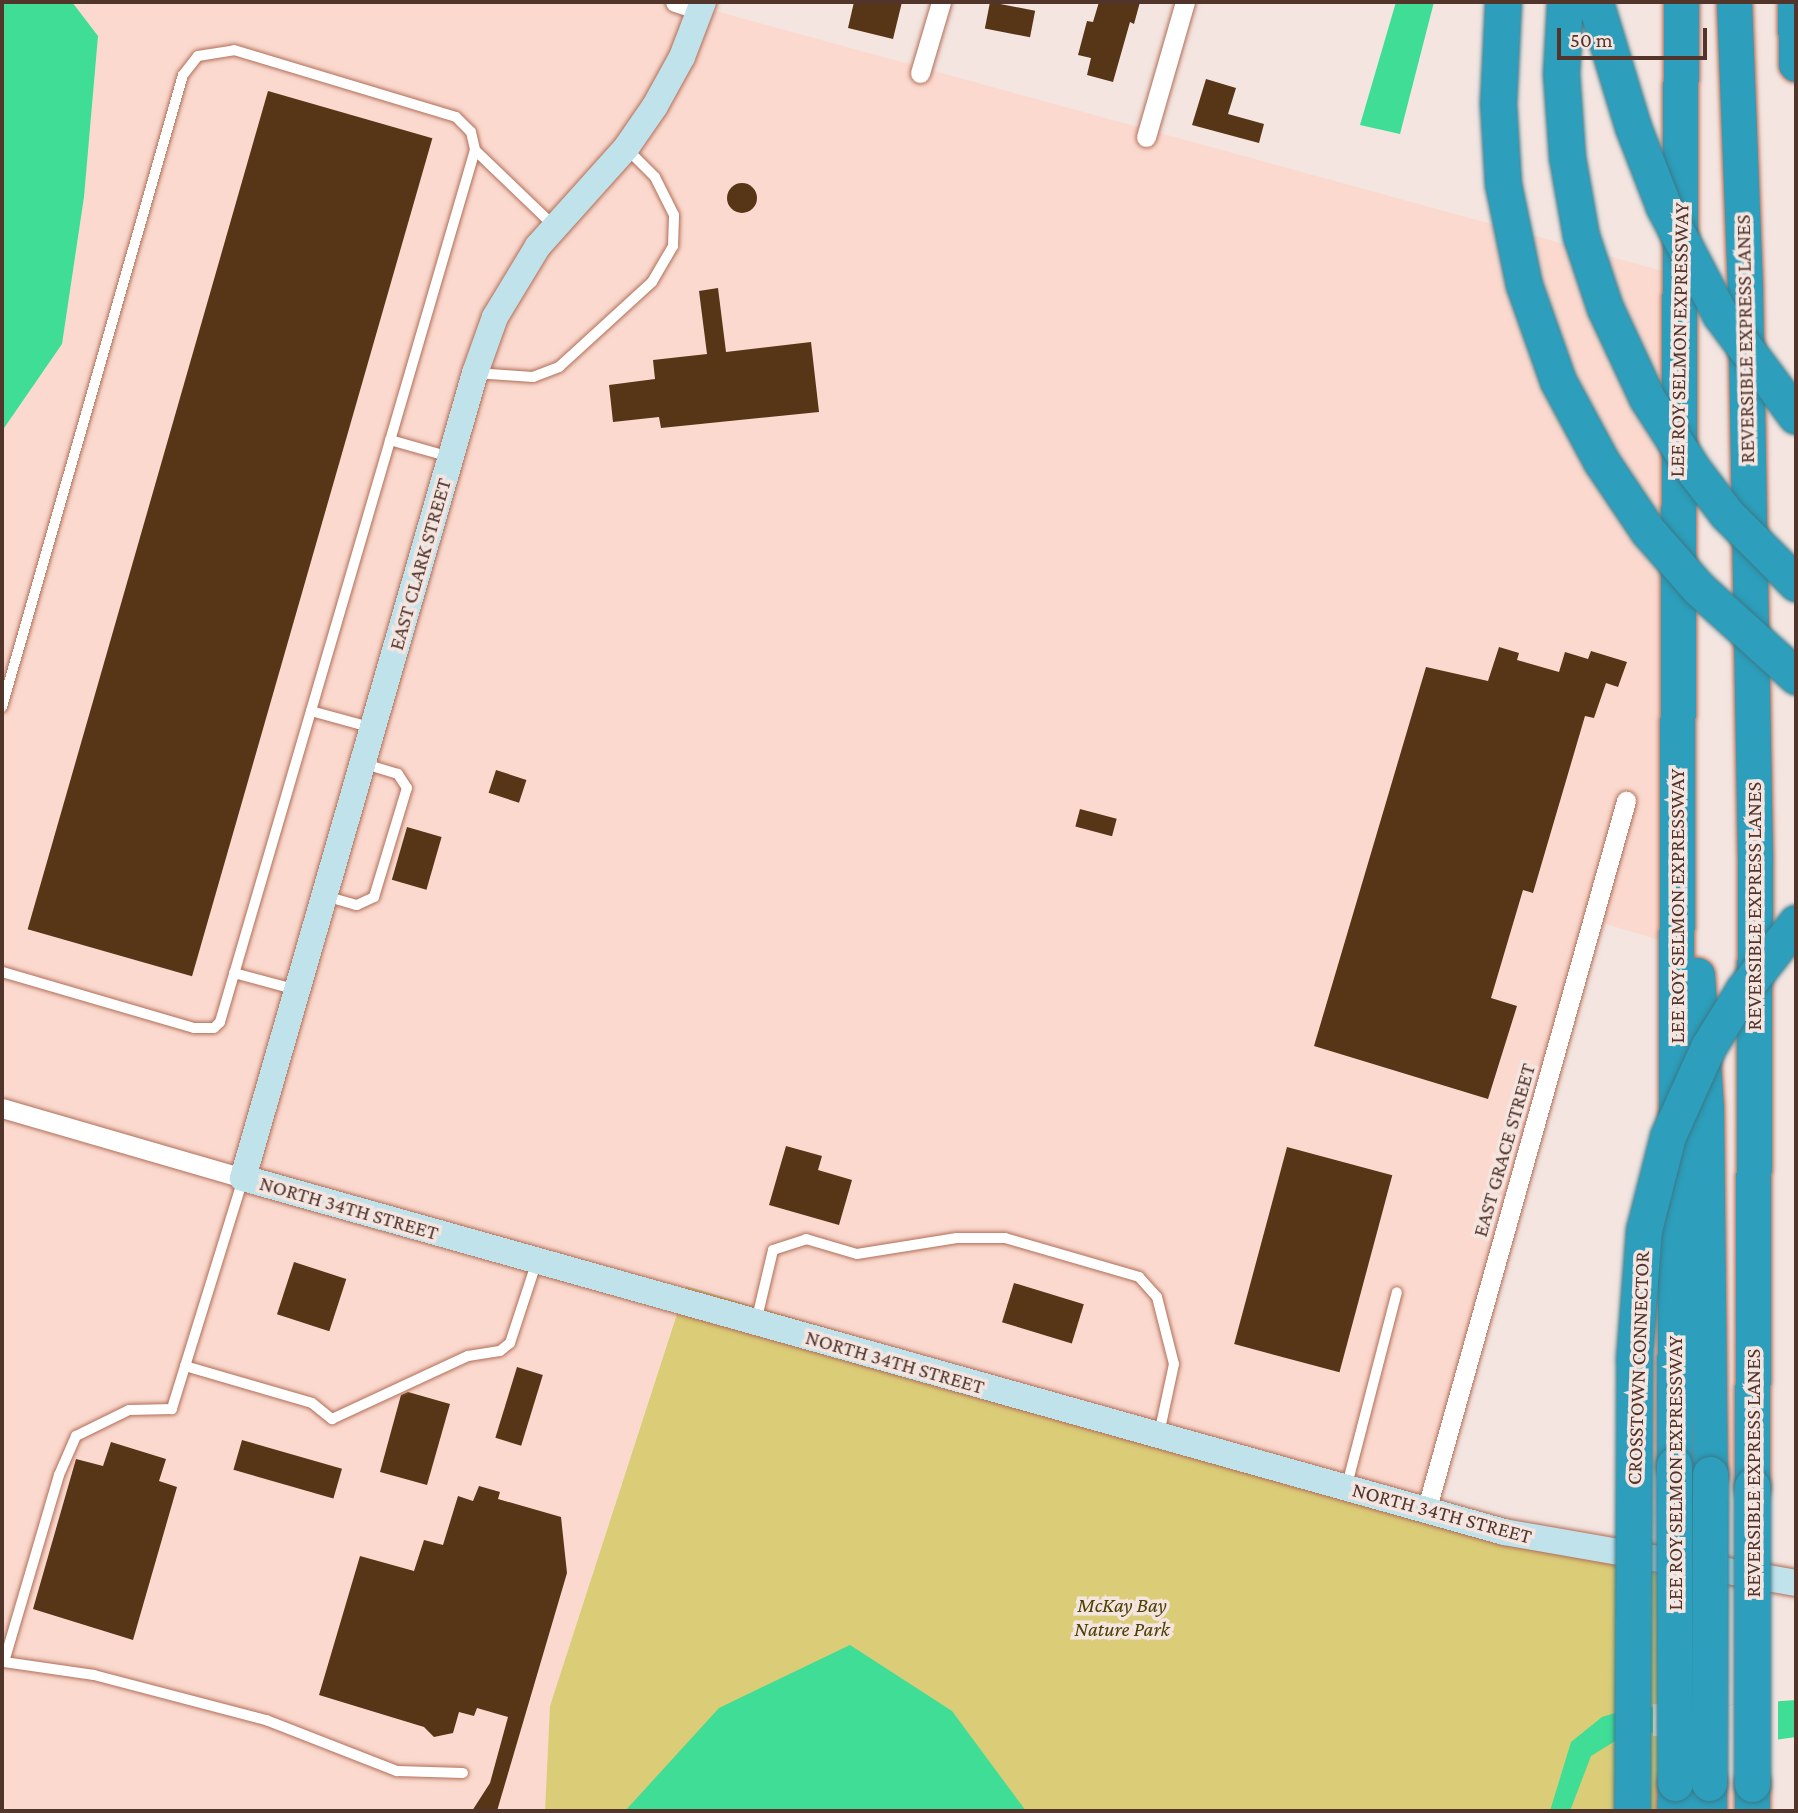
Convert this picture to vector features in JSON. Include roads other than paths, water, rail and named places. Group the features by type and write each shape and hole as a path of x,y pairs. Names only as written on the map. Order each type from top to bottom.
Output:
{"highway":[{"path":"1503,2 1498,103 1505,195 1524,285 1558,381 1601,461 1648,531 1698,588 1796,676"},
{"path":"1565,2 1561,73 1567,157 1581,236 1605,308 1647,398 1694,471 1727,514 1796,583"},
{"path":"1595,2 1633,127 1675,229 1720,314 1796,416"},
{"name":"LEE ROY SELMON EXPRESSWAY","path":"1674,1797 1681,2"},
{"name":"REVERSIBLE EXPRESS LANES","path":"1734,2 1750,551 1755,857 1752,1798"},
{"path":"1795,2 1796,64"},
{"path":"1678,805 1695,950 1706,1108 1710,1474 1709,1797"},
{"name":"CROSSTOWN CONNECTOR","path":"1632,1811 1634,1359 1644,1230 1668,1136 1708,1047 1744,989 1796,923"}],"street":[{"path":"675,2 701,6"},
{"path":"920,73 941,2"},
{"path":"1146,137 1185,2"},
{"name":"EAST CLARK STREET","path":"243,1178 475,373 516,278 555,227 626,148 655,106 701,6"},
{"name":"EAST GRACE STREET","path":"1426,1511 1626,801"},
{"name":"NORTH 34TH STREET","path":"2,1108 1504,1532 1796,1583"}],"lane":[{"path":"2,707 183,75 198,56 234,50 441,110 471,132 475,150 220,1022 204,1030 2,972"},
{"path":"475,373 533,377 559,367 652,282 673,246 674,215 655,177 626,148"},
{"path":"475,150 555,227"},
{"path":"390,440 450,458"},
{"path":"311,711 373,728"},
{"path":"324,896 357,905 374,897 407,788 398,774 363,763"},
{"path":"234,973 297,990"},
{"path":"243,1178 172,1409 129,1410 76,1436 59,1475 3,1662 94,1675 266,1720 397,1771 463,1773"},
{"path":"756,1322 773,1250 806,1239 858,1254 957,1238 1005,1238 1139,1277 1157,1297 1174,1364 1159,1436"},
{"path":"185,1366 312,1403 332,1419 468,1356 500,1352 510,1343 537,1261"},
{"path":"1347,1488 1397,1292"}],"park label":[{"name":"McKay Bay Nature Park","path":"1122,1617"}]}
